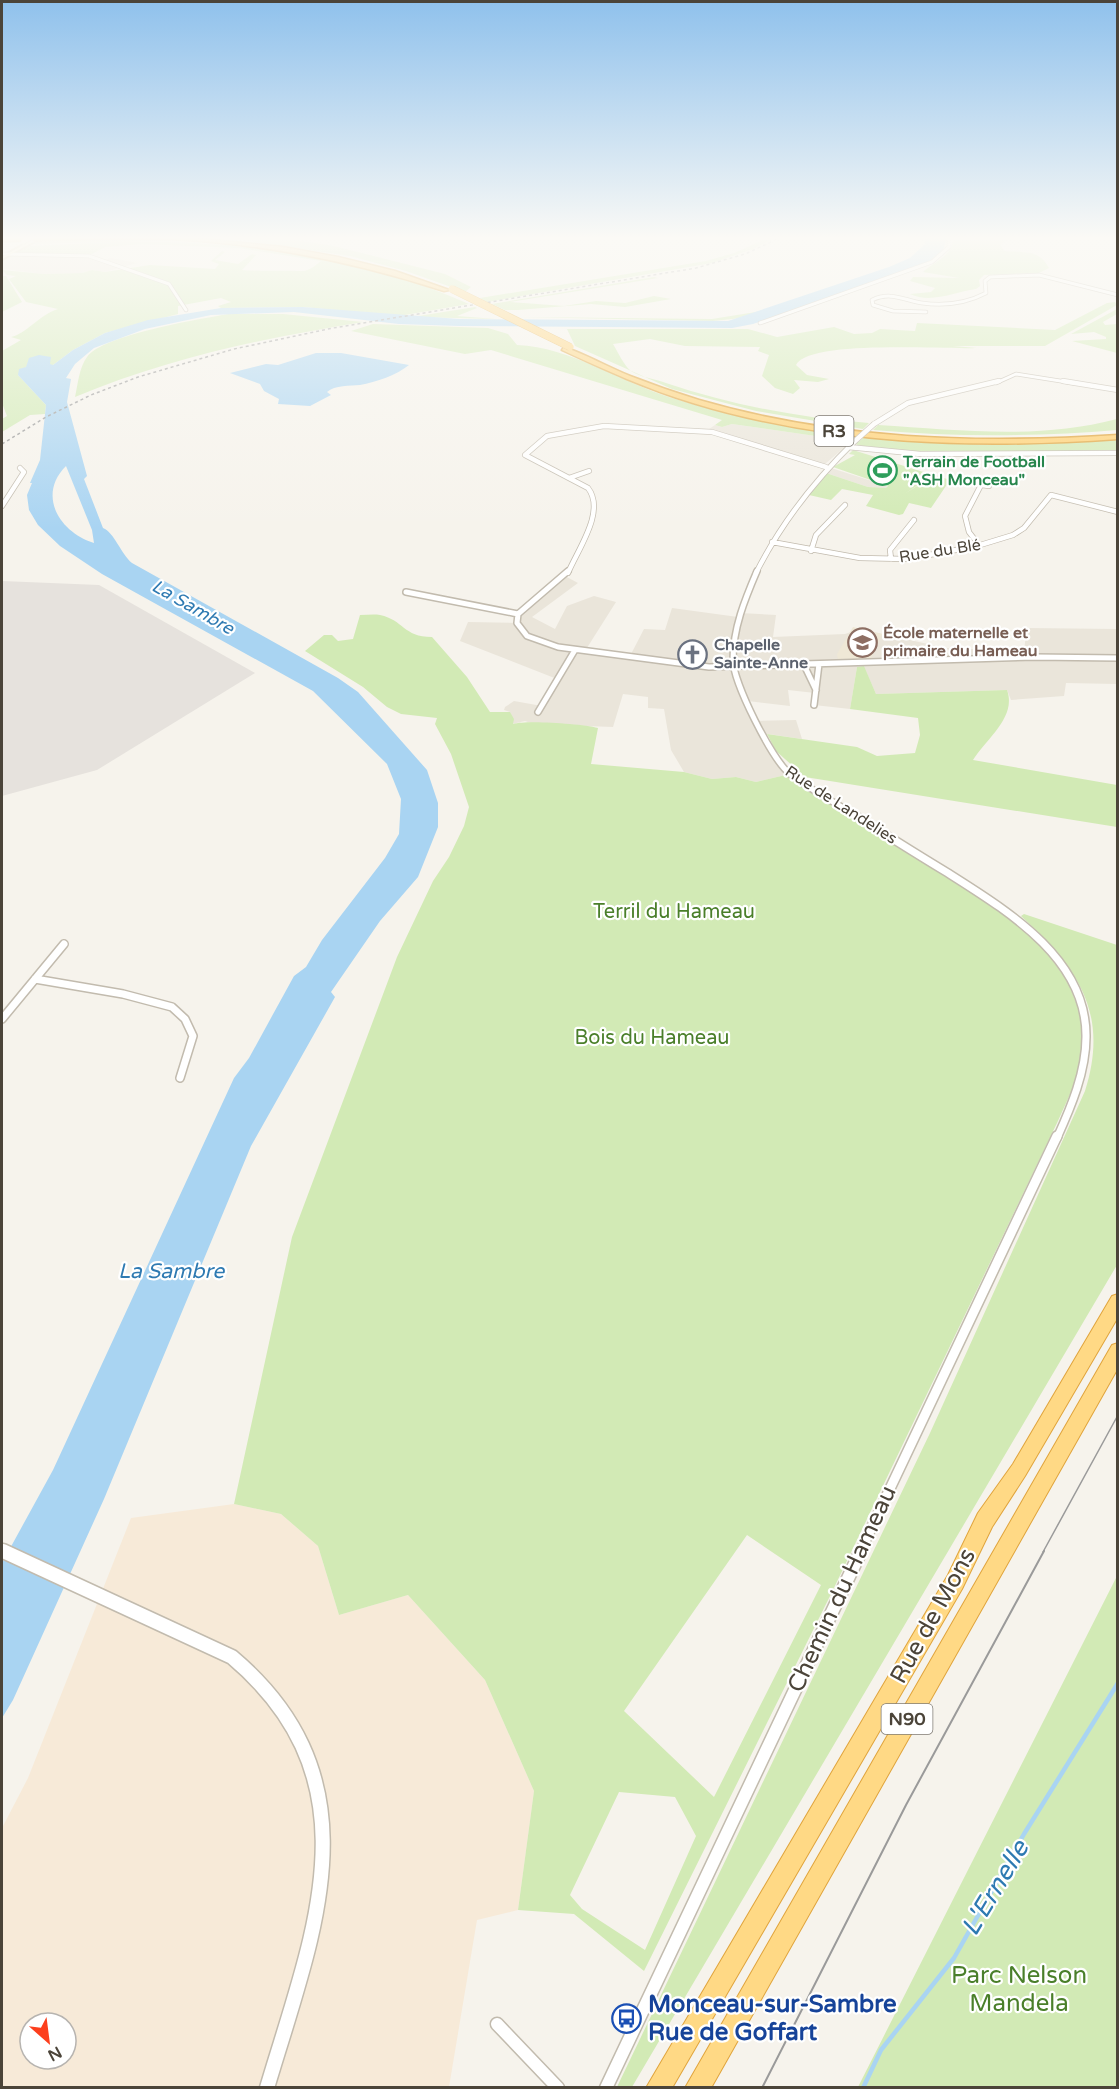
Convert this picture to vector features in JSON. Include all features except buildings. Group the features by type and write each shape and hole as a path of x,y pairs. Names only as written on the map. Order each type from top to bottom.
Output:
{"highway":[{"name":"R3","path":"537,333 626,379 686,400 806,427 884,437 978,442 1118,437"},
{"name":"R3","path":"567,348 691,397 810,423 884,433 976,438 1118,432"},
{"name":"Rue de Mons","path":"658,2088 955,1582 985,1520 1018,1470 1118,1301"},
{"name":"Rue de Mons","path":"697,2088 1118,1351"}],"street":[{"name":"Rue de Landelies","path":"1078,1091 1085,1071 1091,1032 1080,994 1060,960 1015,916 790,774 766,746 732,663 738,617 772,542 826,467 874,424 908,403 988,386 1016,374 1118,390"},
{"path":"826,467 720,435 604,426 547,436 525,455 592,492 596,501 596,509 567,574 518,614 517,623 527,636 575,650 696,666 734,667 1035,657 1118,658"},
{"path":"848,447 920,454 1118,453"},
{"path":"2,506 24,472 20,468"},
{"path":"569,478 589,471"},
{"path":"1052,483 1054,494 1118,512"},
{"path":"974,484 989,486"},
{"path":"979,545 969,531 965,516 981,485"},
{"name":"Rue du Blé","path":"772,542 810,551 860,558 891,559 979,545 999,540 1024,528 1054,494"},
{"path":"810,551 816,535 845,505"},
{"path":"891,559 890,550 914,520"},
{"path":"406,592 518,614"},
{"path":"538,712 575,650"},
{"path":"814,705 819,664"},
{"path":"804,665 816,690"},
{"path":"2,1019 64,944"},
{"path":"35,979 123,994 172,1007 185,1019 193,1036 180,1078"},
{"name":"Chemin du Hameau","path":"606,2088 1078,1091"},
{"path":"2,1550 213,1647 245,1666 279,1701 290,1718 310,1762 319,1798 322,1828 321,1887 307,1953 267,2088"},
{"path":"496,2024 558,2088"}],"shaded area":[{"path":"732,424 851,442 825,464 709,429 715,425 722,427"},
{"path":"831,468 888,487 885,489 868,487 826,473"},
{"path":"565,576 578,583 532,617 555,629 567,606 594,596 616,602 585,651 629,658 644,629 665,630 672,608 738,617 740,613 776,615 773,637 845,634 860,629 946,648 1024,650 1027,628 1117,629 1117,684 1066,683 1064,696 1011,700 1007,690 876,694 864,667 857,667 850,709 814,705 815,693 788,690 790,706 748,701 756,721 796,720 802,739 768,734 762,736 790,774 756,782 736,777 712,779 684,772 671,750 664,709 648,708 648,697 623,694 613,727 534,724 525,721 512,724 510,712 504,710 505,707 514,701 542,706 557,679 460,641 468,622 517,623 516,619"},
{"path":"2,581 99,585 255,673 97,770 2,796"},
{"name":"École maternelle et primaire du Hameau","path":"853,627 882,634 871,659 838,660 837,654"},
{"path":"234,1504 281,1514 318,1546 339,1615 408,1595 485,1680 534,1791 518,1910 477,1920 449,2087 2,2088 2,1828 28,1778 131,1518"}],"green space":[{"path":"104,333 73,350 53,365 26,367 18,375 46,405 45,414 30,415 2,432 2,419 7,416 2,403 2,351 21,340 11,337"},
{"path":"297,333 182,360 75,397 82,366 87,357 96,349 131,335"},
{"path":"363,333 506,333 517,345 537,347 576,358 653,391 694,405 762,421 855,436 850,441 732,424 722,427 715,425 722,420 491,350 465,354"},
{"path":"569,333 764,333 777,337 797,333 1067,333 1045,346 953,346 977,348 881,348 826,352 807,357 796,365 807,375 829,379 818,382 794,380 800,388 793,394 775,388 762,376 769,355 758,351 760,347 685,346 650,339 613,344 631,371 575,346"},
{"path":"1098,333 1117,333 1117,353 1072,341 1106,339"},
{"path":"644,377 715,398 766,409 817,418 869,423 863,429 756,411 672,389"},
{"path":"1117,419 1117,430 1056,434 965,435 873,430 878,425 998,432 1057,430"},
{"path":"864,437 988,445 1117,440 1118,452 909,452 861,447 856,444"},
{"path":"853,450 933,475 906,493 935,475 950,480 931,508 909,503 903,514 899,515 866,506 873,495 842,489 831,500 809,495 826,473 868,487 886,488 888,486 833,467 855,455 849,454"},
{"name":"Bois du Hameau","path":"360,615 388,617 415,634 432,637 467,677 490,712 510,712 514,719 513,724 555,723 598,728 591,764 684,772 712,779 736,777 756,782 790,774 1015,916 1041,945 1067,980 1084,1022 1083,1059 1057,1123 832,1592 644,1971 574,1914 518,1910 534,1791 485,1680 408,1595 339,1615 318,1546 281,1514 234,1504 292,1237 397,957 433,881 449,857 464,826 469,807 451,754 435,724 437,718 401,714 387,707 363,687 305,651 324,635 332,635 338,641 353,639","holes":["747,1535 821,1585 714,1797 624,1711","619,1792 675,1797 696,1836 645,1950 582,1909 570,1895"]},
{"path":"864,666 876,694 1007,690 1009,700 1004,718 973,760 1117,785 1117,827 805,777 776,751 767,734 857,747 877,756 915,753 920,735 918,718 850,709 857,667"},
{"path":"1024,914 1117,945 1117,1265 632,2087 617,2087 930,1433 1085,1091 1092,1063 1091,1015 1072,973 1041,935 1021,916"},
{"name":"Parc Nelson Mandela","path":"1117,1576 1117,2087 858,2087"}],"water":[{"name":"La Sambre","path":"104,333 133,333 94,348 75,364 66,378 71,379 67,402 87,476 84,479 103,528 111,534 132,563 338,678 358,692 427,770 438,803 438,827 418,877 380,921 331,992 335,997 251,1146 104,1499 13,1700 2,1718 2,1563 53,1470 234,1078 249,1058 294,976 306,967 322,940 385,858 399,834 401,799 387,764 313,691 102,574 60,546 38,525 29,510 27,495 40,460 46,405 18,375 19,369 26,367 29,358 39,355 51,357 50,364 53,365 73,350","holes":["66,466 92,530 94,543 71,530 56,511 53,489 57,477"]},
{"path":"316,353 341,353 409,365 379,380 334,388 327,392 331,395 310,406 278,404 279,399 264,391 260,384 230,373 266,364 278,365"}],"waterway":[{"name":"L'Ernelle","path":"863,2088 881,2050 954,1958 1024,1834 1118,1683"}],"tram line":[{"path":"1043,1552 1118,1415"},
{"path":"762,2088 906,1805 1044,1551"}],"railway":[{"path":"2,444 46,417 91,395 138,377 234,349 307,333"}],"place":[{"name":"Terrain de Football \"ASH Monceau\"","path":"882,471"},
{"name":"École maternelle et primaire du Hameau","path":"862,642"},
{"name":"Chapelle Sainte-Anne","path":"693,654"},
{"name":"Monceau-sur-Sambre Rue de Goffart","path":"627,2018"}],"park label":[{"name":"Terril du Hameau","path":"674,912"}]}
